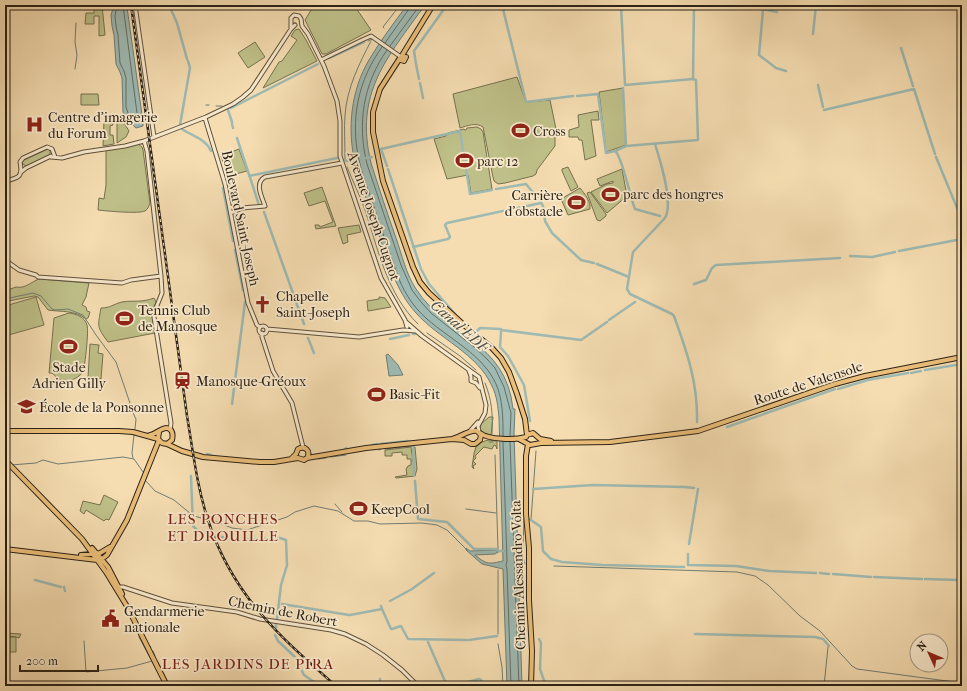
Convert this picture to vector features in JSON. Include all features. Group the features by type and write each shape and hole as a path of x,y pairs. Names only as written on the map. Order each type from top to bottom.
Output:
{"main road":[{"path":"433,5 402,57 382,85 375,102 372,128 382,179 418,279 427,292 491,347 501,358 514,382 525,419 533,434 537,437"},
{"name":"Route de Valensole","path":"527,440 535,444 610,442 698,431 843,382 865,376 962,358"},
{"name":"Chemin Alessandro Volta","path":"525,419 527,440 526,514 529,548 529,600 532,651 531,686"},
{"path":"5,430 134,431 150,435 165,428 170,430 173,434 173,444 178,449"},
{"path":"452,439 475,430 484,436 492,438 527,440 533,434"},
{"path":"119,431 133,432 203,457 274,462 291,460 297,456 301,448 308,450 308,456"},
{"path":"159,432 161,441 154,453 133,506 107,555 106,560 108,567 167,686"},
{"path":"468,441 466,437 469,432"},
{"path":"479,432 481,438 479,442"},
{"name":"Chemin Alessandro Volta","path":"526,463 529,452 538,441 537,437"},
{"name":"Route de Valensole","path":"537,437 564,443"},
{"path":"297,456 304,460 308,456 317,456 366,448 452,439 468,441 473,444 492,438"},
{"path":"161,441 172,440"},
{"path":"6,461 108,567"},
{"path":"99,557 110,547 133,506"},
{"path":"80,557 88,550 82,539"},
{"path":"85,544 99,557 115,580"},
{"path":"6,549 80,557 99,557 107,555"},
{"path":"6,549 80,557 94,561 103,567"},
{"path":"99,557 103,567 119,589"}],"street":[{"path":"135,5 154,137"},
{"path":"21,172 22,166 20,162 22,159 43,149 50,148 54,155 62,158 84,152 126,146 144,141 205,118 233,104 246,95 255,84 291,29 295,25 301,24 300,18 296,15 291,18 295,25"},
{"name":"Avenue Joseph Cugnot","path":"301,24 308,34 327,73 340,121 339,147 342,163 381,278 409,328"},
{"path":"321,60 370,37 374,38 402,57"},
{"path":"204,123 205,118"},
{"name":"Boulevard Saint-Joseph","path":"205,118 220,164 248,301 257,325 260,327"},
{"path":"195,121 204,123 208,127"},
{"path":"144,141 147,151 162,293 154,313 154,317 171,423 170,430"},
{"path":"5,181 16,179 26,168 54,155"},
{"path":"230,207 242,208 265,206 259,182 265,177 342,163"},
{"path":"22,166 26,168"},
{"path":"231,213 242,208"},
{"path":"5,260 19,270 38,277 122,283 129,280 161,276"},
{"path":"301,448 297,423 290,399 273,371 262,334 259,331 260,327 264,326 267,329 359,337 409,328 417,332 469,370 473,375 479,377 486,402 486,408 478,426 479,432"},
{"path":"262,334 266,332 267,329"},
{"path":"473,375 470,378 471,381 476,383 483,392"},
{"path":"476,383 479,380"},
{"path":"469,432 478,422 486,408"},
{"path":"165,428 171,423"},
{"name":"Chemin de Robert","path":"119,589 122,586 177,604 237,612 260,619 331,630 345,634 383,655 402,670 418,686"}],"green space":[{"path":"94,5 102,5 105,35 99,36 99,16 94,16 94,24 85,24 86,13 94,13"},
{"path":"314,5 354,5 371,30 326,54 322,54 305,20"},
{"path":"299,29 317,61 263,88 279,62 282,61 297,40 291,36 295,30"},
{"path":"255,42 265,57 248,68 238,53"},
{"name":"Cross","path":"517,77 526,102 550,100 556,129 555,146 537,170 536,174 533,176 498,184 494,181 483,127 469,125 460,128 453,94"},
{"path":"623,88 626,145 606,152 599,92"},
{"path":"81,94 98,94 99,105 81,105"},
{"path":"598,111 599,120 591,120 596,156 585,160 582,140 579,140 578,137 569,137 569,130 579,127 578,115"},
{"path":"117,117 121,118 129,131 126,137 117,143"},
{"path":"104,121 113,121 113,125 110,126 110,135 113,135 114,144 103,146"},
{"name":"parc 12","path":"477,127 483,132 492,189 471,193 468,175 447,179 434,139 446,136 448,133"},
{"path":"138,144 143,150 150,203 147,209 142,212 98,210 99,198 104,199 106,185 106,150"},
{"path":"48,149 50,151 50,155 26,166 22,163 24,160"},
{"path":"239,149 247,171 228,176 221,156"},
{"path":"568,167 578,187 571,191 562,171 562,169"},
{"name":"parc des hongres","path":"622,169 627,196 607,213 591,192 607,184 613,183 613,181 600,186 597,179"},
{"path":"322,187 336,226 316,229 315,225 319,225 320,227 333,222 325,201 309,206 304,193"},
{"name":"Carrière d'obstacle","path":"580,188 589,201 590,209 568,215 561,199"},
{"path":"590,192 606,214 606,216 600,221 597,220 587,193"},
{"path":"359,225 361,232 347,235 348,242 343,244 338,228"},
{"path":"39,279 89,283 86,297 82,305 86,307 87,311 90,312 88,318 86,319 77,314 68,312 48,310 38,297 34,296 9,301 5,304 5,291 16,287 25,286"},
{"path":"36,297 44,325 5,336 5,306"},
{"path":"379,297 385,298 391,307 368,311 367,301 379,299"},
{"name":"Tennis Club de Manosque","path":"154,298 156,302 152,312 155,333 108,342 99,326 101,308 122,302"},
{"path":"69,313 80,316 87,325 85,363 81,375 71,380 60,380 53,374 49,373 54,318"},
{"path":"90,344 99,345 98,353 103,354 101,379 88,378"},
{"path":"489,417 493,417 491,435 482,433 480,429 481,424"},
{"path":"488,440 497,441 497,449 494,445 492,449 484,447 475,456 476,458 473,461 476,464 473,466 474,469 472,467 474,453 476,447 482,442"},
{"path":"411,447 413,462 413,447 415,447 417,469 415,476 396,478 395,477 407,475 406,469 411,465 411,459 407,459 407,455 402,455 402,452 392,453 392,456 385,456 385,450"},
{"path":"104,495 118,502 109,520 106,519 104,521 86,510 84,514 80,511 83,501 100,505"},
{"path":"5,633 21,634 19,638 5,636"},
{"path":"5,637 16,637 16,652 5,652"}],"water":[{"path":"114,5 127,5 143,122 143,126 136,128 126,119 123,112 122,78 116,64 111,15"},
{"name":"Canal EDF","path":"407,5 425,5 398,42 377,78 371,96 367,116 367,138 371,163 404,264 416,289 429,305 474,342 499,368 508,386 513,409 515,409 514,434 522,686 507,686 503,569 482,564 466,550 466,548 470,551 496,550 498,552 495,554 475,555 482,561 488,563 503,561 499,418 495,394 485,374 477,364 425,322 416,313 402,294 388,262 362,188 355,163 351,137 351,123 352,110 358,84 373,53"},
{"path":"388,354 398,365 403,375 389,376 386,355"}],"waterway":[{"path":"169,5 177,23 187,59"},
{"path":"384,28 383,27 400,5"},
{"path":"416,64 414,51 447,5"},
{"path":"502,5 526,102 573,96"},
{"path":"621,5 625,85 693,79"},
{"path":"623,88 626,146 698,140 696,80 693,79 694,5"},
{"path":"741,5 777,12"},
{"path":"813,34 816,5"},
{"path":"763,10 759,55 776,68 786,71"},
{"path":"75,69 77,55 75,42 76,23"},
{"path":"368,41 372,39"},
{"path":"345,159 345,120 348,95 358,67 371,41"},
{"path":"329,58 364,42"},
{"path":"901,48 913,86"},
{"path":"180,125 190,68 188,61"},
{"path":"231,108 318,64"},
{"path":"416,64 419,79"},
{"path":"420,83 423,98"},
{"path":"818,85 823,107"},
{"path":"824,110 914,89 935,154"},
{"path":"577,96 598,94 606,153 615,151 617,153 623,167 635,209 660,216"},
{"path":"216,106 222,106"},
{"path":"228,110 232,122"},
{"path":"232,124 233,128"},
{"path":"182,129 206,143 211,151"},
{"path":"387,166 381,149 460,131 470,194 492,190"},
{"path":"237,138 259,205"},
{"path":"655,144 666,183 668,204 667,213 664,219 633,252 627,289 630,294 674,316 694,381 697,422"},
{"path":"615,151 626,146"},
{"path":"366,158 372,157"},
{"path":"936,157 962,220"},
{"path":"249,176 337,158"},
{"path":"344,160 351,162"},
{"path":"347,167 363,204 379,255 391,285 398,299 418,324"},
{"path":"388,169 421,269 429,284 455,314"},
{"path":"496,189 526,184 543,206 545,221 552,233 581,260 594,263"},
{"path":"223,188 233,241"},
{"path":"413,247 448,239 450,237 445,225 447,223 541,203"},
{"path":"264,212 304,324"},
{"path":"899,251 962,239"},
{"path":"235,250 243,290"},
{"path":"850,256 872,257 895,252"},
{"path":"694,284 706,280 712,268 716,265 840,258"},
{"path":"597,264 629,277"},
{"path":"5,299 33,293 41,296 52,309 68,309 83,315 116,362 136,419 135,429"},
{"path":"232,404 245,302"},
{"path":"609,320 635,302"},
{"path":"501,330 581,340 607,322"},
{"path":"472,329 476,332 480,328 501,329"},
{"path":"501,332 500,347 508,356 524,385 530,421"},
{"path":"427,333 460,356 476,370"},
{"path":"390,339 409,335"},
{"path":"308,338 314,353"},
{"path":"925,370 962,364"},
{"path":"911,373 921,371"},
{"path":"838,389 868,380 908,373"},
{"path":"485,383 492,408 492,434"},
{"path":"727,427 835,389"},
{"path":"133,458 132,453 134,435"},
{"path":"380,444 408,441"},
{"path":"372,445 377,444"},
{"path":"413,445 414,476"},
{"path":"385,449 413,446"},
{"path":"529,519 531,520 536,451"},
{"path":"207,454 211,455"},
{"path":"331,457 346,455"},
{"path":"495,455 498,549"},
{"path":"11,465 36,463 43,460 58,464 123,457 134,459 143,472"},
{"path":"318,459 326,458"},
{"path":"191,476 193,526 197,530 212,535"},
{"path":"146,481 155,491 174,500 191,514"},
{"path":"415,481 418,519 447,522 474,549 496,549 503,551"},
{"path":"533,489 593,485 694,488"},
{"path":"689,544 698,489"},
{"path":"335,504 342,512"},
{"path":"210,519 232,528 247,530 287,517 295,512 314,506 338,511 354,521 368,521 380,524 422,523 437,525 447,530 467,550"},
{"path":"466,509 496,513"},
{"path":"194,516 205,519"},
{"path":"523,549 524,519"},
{"path":"531,520 541,527 543,551 551,559 562,562 602,565 684,567"},
{"path":"214,535 234,540 280,538 286,540 287,565 281,585 277,619"},
{"path":"497,552 504,551"},
{"path":"688,554 688,565"},
{"path":"523,557 525,564"},
{"path":"688,565 736,566 769,571 816,573"},
{"path":"554,566 737,572 755,576 768,585 800,616 820,631 852,666 857,669 962,683"},
{"path":"498,570 498,634"},
{"path":"390,601 412,589 434,573"},
{"path":"820,573 829,574"},
{"path":"833,574 871,577"},
{"path":"874,577 922,579"},
{"path":"925,579 960,580"},
{"path":"35,580 61,587"},
{"path":"64,587 65,591"},
{"path":"282,604 349,615"},
{"path":"350,615 382,609 381,606"},
{"path":"382,609 391,629"},
{"path":"276,624 276,629"},
{"path":"392,629 401,626 408,639 467,640"},
{"path":"695,634 815,637 823,639 829,646"},
{"path":"275,635 278,641 295,657 304,675 320,686"},
{"path":"469,640 497,636"},
{"path":"139,637 165,686"},
{"path":"539,639 541,643 540,669 546,686"},
{"path":"84,641 86,672 127,668 152,661"},
{"path":"428,642 447,686"},
{"path":"498,644 502,667 503,686"},
{"path":"824,686 828,647"},
{"path":"153,651 155,656"},
{"path":"158,662 170,686"},
{"path":"379,686 380,679"},
{"path":"453,686 479,679 481,680 483,686"},
{"path":"490,686 496,684"}],"railway":[{"path":"131,5 187,416 204,507 218,547 230,571 244,593 277,632 336,686"}],"place":[{"name":"Centre d'imagerie du Forum","path":"35,125"},
{"name":"Cross","path":"520,131"},
{"name":"parc 12","path":"464,161"},
{"name":"parc des hongres","path":"610,194"},
{"name":"Carrière d'obstacle","path":"576,203"},
{"name":"Chapelle Saint-Joseph","path":"263,304"},
{"name":"Tennis Club de Manosque","path":"125,318"},
{"name":"Stade Adrien Gilly","path":"69,347"},
{"name":"Manosque-Gréoux","path":"183,381"},
{"name":"Basic-Fit","path":"376,394"},
{"name":"École de la Ponsonne","path":"26,407"},
{"name":"KeepCool","path":"358,509"},
{"name":"Gendarmerie nationale","path":"111,619"}],"district":[{"name":"LES PONCHES ET DROUILLE","path":"223,528"},
{"name":"LES JARDINS DE PIRA","path":"248,664"}]}
